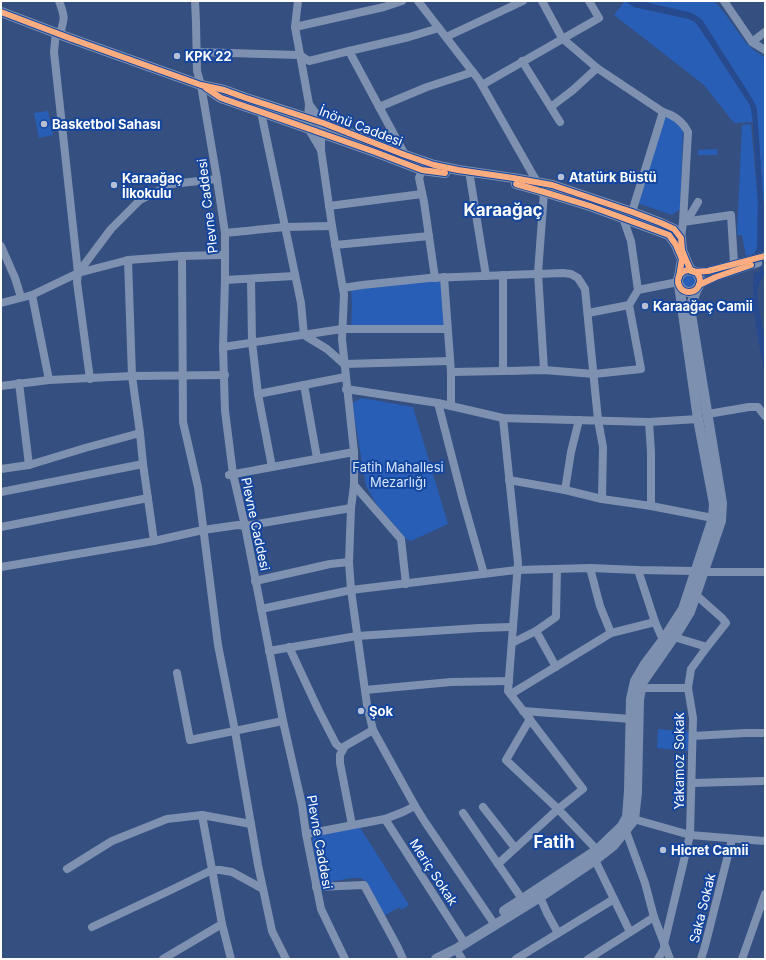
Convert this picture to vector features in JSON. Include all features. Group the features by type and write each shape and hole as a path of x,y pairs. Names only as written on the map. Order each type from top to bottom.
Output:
{"main road":[{"name":"İnönü Caddesi","path":"1,12 201,85 224,90 308,118 322,128 375,152 422,170 519,185 623,218 669,235 676,245 682,259 679,281 703,417"},
{"name":"İnönü Caddesi","path":"201,85 222,98 308,128 322,128 434,165 552,185 660,223 674,229 681,238"},
{"path":"435,959 462,939 540,897 595,860 614,844 631,819 637,792 639,700 642,684 690,612 696,594 713,518 714,504 690,308 700,282 699,276 692,271 686,260 682,250 681,238"},
{"path":"692,271 684,272 679,281 681,288 687,292 694,291 698,287"},
{"path":"631,819 629,792 631,699 635,680 645,664 664,640 683,609 721,521 722,503 703,417"},
{"path":"435,959 456,949 522,899 597,850 624,829"}],"street":[{"path":"59,1 64,15 64,20 58,33 54,52 78,273 77,282 90,379"},
{"name":"Plevne Caddesi","path":"195,1 197,71 201,85 225,233 226,280 223,346 225,411 231,474 245,526 283,721 302,804 306,834 321,909 345,959"},
{"path":"298,1 295,27 310,104 322,128 321,150 344,295 342,340 346,390 354,452 354,485 351,508 348,562 367,705 373,730 415,806 493,922"},
{"path":"295,27 384,8 402,1"},
{"path":"418,1 482,84 544,192 538,273 544,370"},
{"path":"446,37 523,1"},
{"path":"542,1 562,38 597,68 663,112 671,114 685,126 688,132 681,238"},
{"path":"482,84 599,18 589,1"},
{"path":"724,1 752,42 765,50"},
{"path":"196,52 300,55 309,62 439,28"},
{"path":"752,42 765,32"},
{"path":"349,51 405,155"},
{"path":"522,62 560,122"},
{"path":"551,107 573,90 597,68"},
{"path":"379,107 426,87 473,72"},
{"path":"310,104 308,128 321,150"},
{"path":"262,112 301,303 304,334"},
{"path":"632,212 663,112"},
{"path":"422,170 419,178 435,278"},
{"path":"470,177 486,276"},
{"path":"78,273 111,230 140,200 172,184 217,179"},
{"path":"329,206 422,194"},
{"path":"683,219 690,214 698,202"},
{"path":"683,219 731,215 734,263"},
{"path":"451,372 544,370 594,374 641,369 629,305 638,290 631,241 623,218"},
{"path":"225,233 285,227 332,226"},
{"path":"335,245 429,236"},
{"path":"1,246 15,278 21,297"},
{"path":"1,302 32,294 78,273 128,260 225,254"},
{"path":"182,256 183,422 198,487 218,645 263,889 272,931 286,959"},
{"path":"698,287 765,256"},
{"path":"128,260 132,376 154,541"},
{"path":"692,271 708,270 734,263 765,262"},
{"path":"343,288 444,277 563,273 571,274 578,278 585,289 598,420 603,447 602,499"},
{"path":"503,275 503,371"},
{"path":"226,280 295,276"},
{"path":"444,277 451,372 445,405 440,412 484,574"},
{"path":"251,279 252,342 258,394 272,467"},
{"path":"638,290 679,281"},
{"path":"32,294 49,380"},
{"path":"588,313 629,305"},
{"path":"223,346 342,329 447,329"},
{"path":"304,334 328,349 344,364 450,361"},
{"path":"1,386 49,380 132,376 225,375"},
{"path":"258,394 345,377"},
{"path":"19,383 29,465"},
{"path":"304,385 317,458"},
{"path":"346,390 445,405 503,418 649,422 703,417 749,407 758,407 765,416"},
{"path":"498,864 558,809 583,789 508,690 518,563 503,418"},
{"path":"565,490 571,452 579,420"},
{"path":"649,422 651,452 651,506"},
{"path":"1,470 29,465 140,433"},
{"path":"231,474 354,452"},
{"path":"1,492 143,464"},
{"path":"509,480 565,490 602,499 651,506 713,518"},
{"path":"354,485 401,539 406,584"},
{"path":"1,527 148,498"},
{"path":"1,567 154,541 203,530 238,525 245,526 351,508"},
{"path":"255,581 330,564 348,562"},
{"path":"261,609 351,590 517,570 590,568 765,572"},
{"path":"590,568 600,606 611,634"},
{"path":"512,643 536,631 556,617 557,569"},
{"path":"638,570 655,622 664,640"},
{"name":"Yakamoz Sokak","path":"658,959 664,946 690,835 693,718 688,688 691,669 726,623 696,594"},
{"path":"511,694 611,634 655,622"},
{"path":"269,651 357,636 513,627"},
{"path":"536,631 556,667"},
{"path":"674,637 707,647"},
{"path":"289,647 336,744 342,748"},
{"path":"177,673 190,740 283,721"},
{"path":"364,690 451,682 509,681"},
{"path":"641,688 688,688"},
{"path":"523,711 631,719"},
{"path":"530,720 506,760 558,809 597,850"},
{"path":"352,825 340,763 340,755 344,746 373,730"},
{"path":"692,736 765,733"},
{"path":"692,783 765,781"},
{"path":"306,834 385,819 415,806"},
{"path":"483,807 515,848"},
{"path":"462,813 522,899"},
{"path":"67,869 112,841 167,819 202,815 251,824"},
{"path":"202,815 222,924 231,959"},
{"name":"Meriç Sokak","path":"385,819 462,939"},
{"path":"631,819 690,835 765,842"},
{"path":"624,829 645,883 654,917 670,959"},
{"name":"Saka Sokak","path":"701,959 732,839"},
{"path":"595,860 630,932"},
{"path":"92,927 212,870 232,872 263,889"},
{"path":"316,887 364,885 397,946 402,959"},
{"path":"742,959 765,894"},
{"path":"540,897 558,933"},
{"path":"516,959 614,899"},
{"path":"588,959 654,917"},
{"path":"163,959 222,924"},
{"path":"456,949 462,959"}],"green space":[{"path":"625,1 634,7 689,19 695,22 750,105 753,122 734,123 704,85 614,15"},
{"path":"640,1 714,1 746,43 765,57 765,226 756,106 702,20 688,12"},
{"name":"Basketbol Sahası","path":"48,111 53,135 39,138 34,113"},
{"path":"669,117 681,125 683,132 680,209 672,215 637,203 664,119"},
{"path":"751,124 758,202 757,249 754,254 746,256 742,235 737,235 742,125"},
{"path":"717,149 717,155 698,155 698,150"},
{"path":"690,274 695,276 697,281 695,286 690,288 685,286 683,281 685,276"},
{"path":"437,281 442,282 445,323 442,326 351,328 351,289"},
{"name":"Fatih Mahallesi Mezarlığı","path":"362,398 413,407 448,524 411,541 406,539 377,505 366,486 352,403"},
{"path":"658,729 690,732 690,751 657,748"},
{"path":"359,826 409,905 401,910 400,907 383,916 366,881 361,878 351,878 320,884 312,840 314,836"}],"shaded area":[{"path":"625,1 640,1 688,12 694,14 702,20 750,95 756,106 757,112 765,226 765,251 754,254 757,249 758,202 753,122 750,105 695,22 689,19 634,7"},
{"path":"765,270 765,274 757,291 765,339 765,374 756,324 753,286 754,273"}],"waterway":[{"path":"760,273 762,266"}],"cycle path":[{"path":"1,12 201,85 224,90 323,123 434,165 552,185 632,212 674,229 681,238 682,250 691,271"},
{"path":"206,88 221,98 422,170 445,173"},
{"path":"516,184 590,206 669,235 676,245 682,259 679,277"},
{"path":"694,272 708,271 765,256"},
{"path":"699,285 716,277 751,265"},
{"path":"689,270 697,273 700,281 697,289 689,292 681,289 678,281 681,273 689,270"}],"place":[{"name":"KPK 22","path":"177,56"},
{"name":"Basketbol Sahası","path":"44,124"},
{"name":"Atatürk Büstü","path":"561,177"},
{"name":"Karaağaç İlkokulu","path":"114,185"},
{"name":"Karaağaç Camii","path":"645,306"},
{"name":"Şok","path":"361,711"},
{"name":"Hicret Camii","path":"663,850"}],"district":[{"name":"Karaağaç","path":"503,210"},
{"name":"Fatih","path":"554,842"}]}
